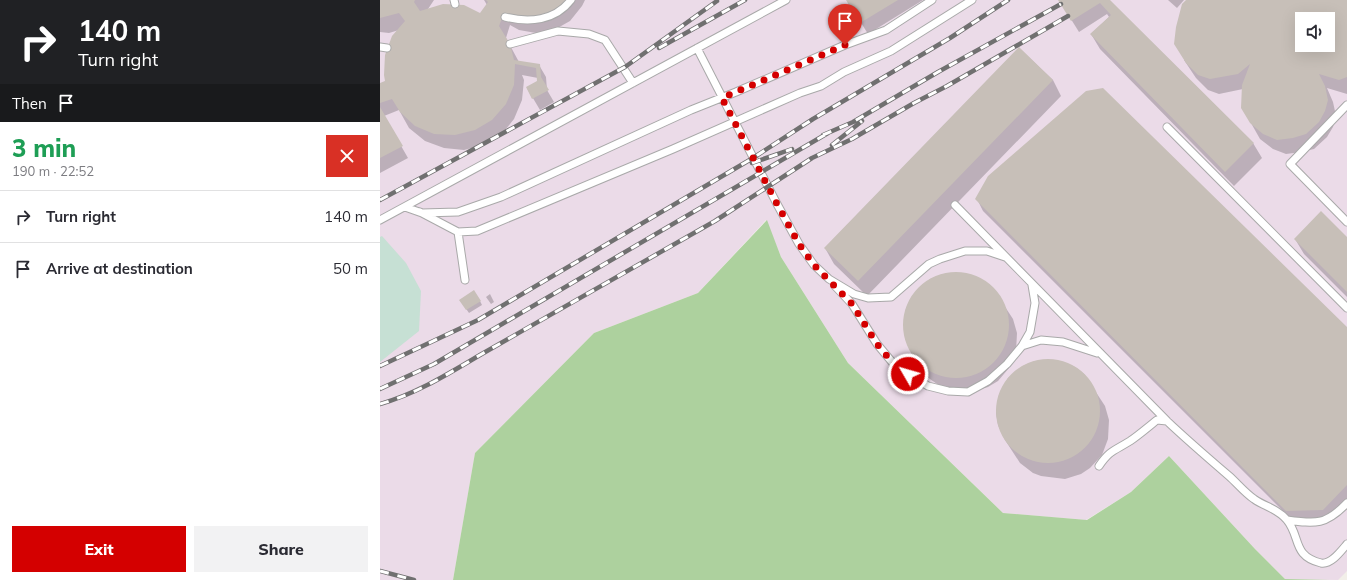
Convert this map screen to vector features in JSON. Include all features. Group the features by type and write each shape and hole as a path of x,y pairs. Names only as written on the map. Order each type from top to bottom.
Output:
{"lane":[{"path":"505,17 519,21 532,21 560,12 571,0"},
{"path":"380,219 786,0"},
{"path":"420,212 458,212 502,197 691,110 845,45 886,30 932,0"},
{"path":"405,206 420,212 458,232 477,231 794,96 821,86 844,72 891,51 972,0"},
{"path":"510,44 558,31 588,34 605,40 633,83"},
{"path":"697,48 799,244 814,265 852,304 877,344 897,368 928,386 948,391 968,392 988,381 1007,364 1022,346 1030,332 1036,303 1032,285"},
{"path":"1347,105 1290,164 1347,222"},
{"path":"1167,127 1347,308"},
{"path":"955,205 1167,421 1254,499 1274,508 1287,520 1295,535 1301,552 1323,564 1333,558 1347,544"},
{"path":"458,232 466,280"},
{"path":"829,279 854,294 868,298 891,297 929,264 940,259 965,251 986,251 1005,257"},
{"path":"1022,346 1041,340 1063,342 1099,353"},
{"path":"1099,466 1106,456 1116,447 1128,442 1157,420 1167,421"},
{"path":"1287,520 1300,522 1321,522 1333,517 1347,503"}],"shaded area":[{"path":"380,0 1347,0 1347,571 1338,580 1285,579 1255,549 1169,456 1131,492 1086,520 1003,513 848,363 781,257 766,220 698,293 594,333 475,453 453,580 380,580"}],"green space":[{"path":"767,220 781,257 848,363 1003,513 1087,520 1131,492 1169,456 1255,549 1285,579 1330,580 453,580 475,453 594,333 698,293"},
{"path":"382,236 406,263 421,291 419,331 380,362 380,237"}],"building":[{"path":"380,0 415,0 414,2 420,11 443,4 464,5 480,13 488,2 486,0 566,0 562,5 545,15 527,18 504,13 499,26 510,44 514,60 540,64 541,77 549,90 532,99 526,87 537,81 536,68 515,64 514,85 506,104 492,120 475,130 455,135 434,134 415,126 400,112 392,99 380,103 380,83 385,81 385,55 392,36 405,21 399,13 380,18"},
{"path":"846,0 898,0 860,23"},
{"path":"1058,0 1110,0 1254,143 1225,172 1090,34 1111,15 1100,3 1071,21"},
{"path":"1186,0 1347,0 1347,77 1339,80 1319,74 1325,86 1328,100 1325,111 1319,122 1306,134 1293,138 1277,140 1263,134 1250,123 1241,108 1242,85 1250,64 1238,74 1210,79 1198,75 1186,63 1174,44 1176,27 1182,4"},
{"path":"1019,47 1053,80 858,281 824,248"},
{"path":"1103,88 1347,327 1347,485 1323,510 1286,511 975,199 988,176 1086,91"},
{"path":"380,107 403,146 380,158"},
{"path":"1321,211 1347,237 1347,292 1294,239"},
{"path":"956,272 976,276 993,288 1005,305 1009,325 1005,345 993,362 976,374 956,378 936,374 919,362 907,345 903,325 907,305 919,288 936,276"},
{"path":"474,290 481,301 466,310 459,300"},
{"path":"1048,359 1068,363 1077,367 1085,374 1092,382 1096,391 1100,411 1096,431 1092,440 1085,448 1077,455 1068,459 1048,463 1028,459 1019,455 1011,448 1004,440 1000,431 996,411 1000,391 1004,382 1011,374 1019,367 1028,363"}],"railway":[{"path":"659,48 745,0"},
{"path":"380,366 478,320 753,158 813,119 950,38 1008,0"},
{"path":"380,200 625,67 717,1"},
{"path":"823,135 853,122 938,72 1061,4"},
{"path":"380,404 406,395 444,376 715,221 812,158 852,139 1068,16"},
{"path":"832,145 862,121"},
{"path":"380,389 434,364 828,133"},
{"path":"752,163 792,149"},
{"path":"380,571 414,580"}],"route":[{"path":"845,45 722,98 799,244 814,265 852,304 877,344 897,368 908,374"}]}
